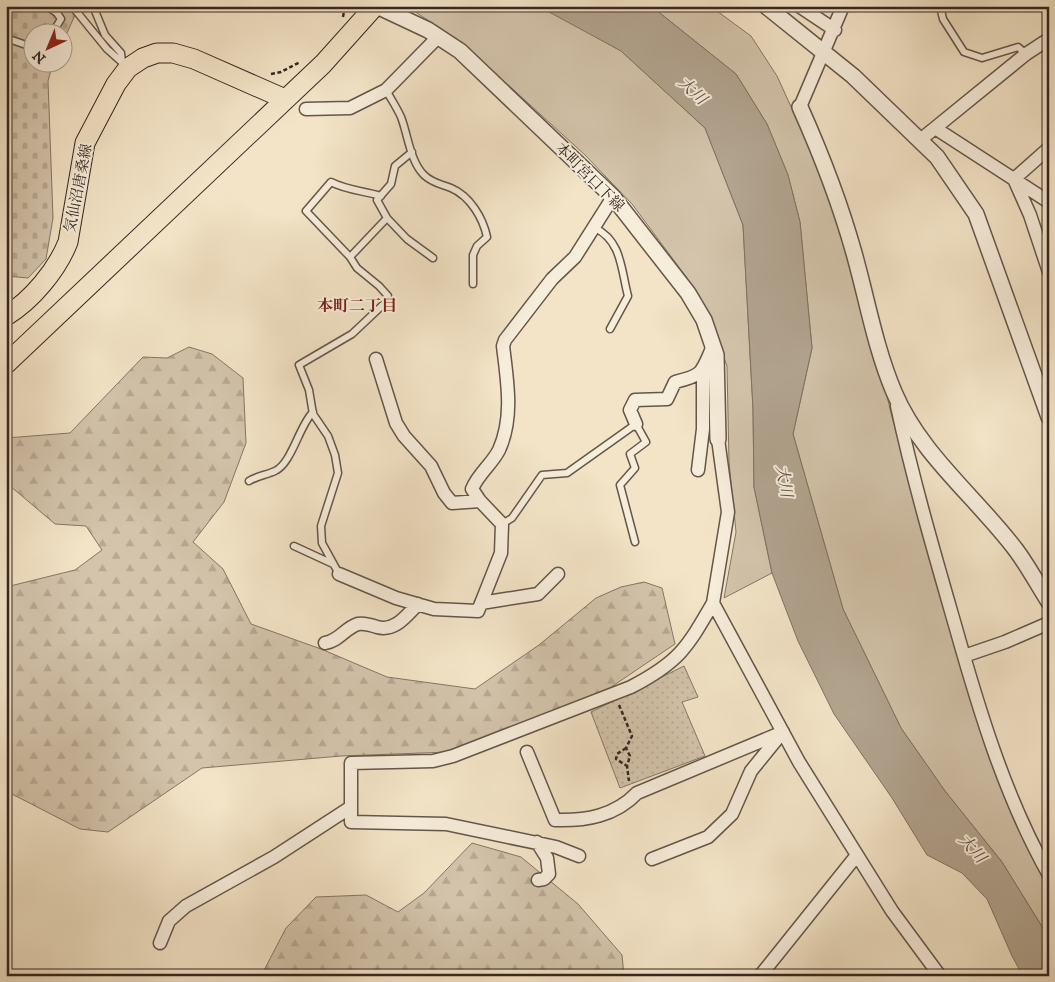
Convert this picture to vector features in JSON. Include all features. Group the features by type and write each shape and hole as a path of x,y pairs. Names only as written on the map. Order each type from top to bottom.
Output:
{"main road":[{"path":"6,364 348,38 376,6"},
{"name":"気仙沼唐桑線","path":"6,316 18,309 34,292 63,253 68,242 85,143 125,65 157,53 173,53 194,58 285,98"}],"street":[{"name":"本町宮口下線","path":"376,6 438,37 460,51 613,197 688,293 704,320 716,355 718,440"},
{"path":"766,6 853,76 937,157 976,214 1049,417"},
{"path":"799,6 834,30"},
{"path":"843,6 800,107 823,158 845,223 894,392 915,488 980,712 1028,839 1048,874"},
{"path":"306,109 350,108 386,90 438,37"},
{"path":"920,140 1026,54 1049,39"},
{"path":"934,128 1049,202"},
{"path":"1014,179 1049,148"},
{"path":"1014,179 1030,215 1049,272"},
{"path":"336,569 434,609 478,611 501,553 502,524 480,501 472,489 477,478 498,451 510,400 503,346 504,340 552,279 575,257 613,197"},
{"path":"636,424 630,410 635,400 667,399 675,382 697,376 703,370 713,346"},
{"path":"376,359 396,423 404,436 431,466 444,493 452,503 480,501"},
{"path":"698,470 703,429 703,370"},
{"path":"894,392 915,430 952,479 1016,550 1049,602"},
{"path":"579,856 537,842 446,824 351,822 351,763 433,761 453,756 614,694 656,674 677,658 692,641 713,602 728,512 718,440"},
{"path":"481,603 538,594 558,574"},
{"path":"713,602 799,762 892,911 940,976"},
{"path":"325,643 335,640 349,628 360,623 384,629 395,626 418,604"},
{"path":"964,656 1005,642 1049,623"},
{"path":"527,752 555,820 583,821 624,806 637,793 783,732"},
{"path":"652,859 708,837 732,814 751,771 783,732"},
{"path":"160,942 169,921 186,906 274,857 351,807"},
{"path":"537,842 550,865 549,874 544,879 538,880"},
{"path":"760,976 857,855"}],"lane":[{"path":"72,6 107,49 125,65"},
{"path":"93,6 104,35 122,53 125,65"},
{"path":"940,6 943,19 964,52 982,58 1018,47 1026,54"},
{"path":"50,7 61,19 59,22"},
{"path":"6,38 22,44"},
{"path":"386,90 400,116 419,169 438,185 452,188 464,197 476,209 484,225 487,237 477,246 473,255 473,284"},
{"path":"412,152 395,166 391,184 377,200 387,218 407,239 433,258"},
{"path":"336,569 322,543 321,526 338,473 328,436 313,412 309,390 299,365 352,334 387,301 388,296 357,268 350,257 306,210 331,182 343,188 350,187 382,196"},
{"path":"350,257 387,218"},
{"path":"595,228 611,238 616,246 628,296 610,329"},
{"path":"249,481 276,471 288,455 301,427 313,412"},
{"path":"502,524 512,518 542,475 566,473 636,424 646,442 630,454 635,468 620,485 635,542"},
{"path":"294,546 336,569"}],"path":[{"path":"341,22 345,6"},
{"path":"268,75 281,72 306,59"},
{"path":"614,694 632,736 626,748 618,754 616,759 627,766"},
{"path":"626,748 630,756 627,766 629,781"}],"green space":[{"path":"6,6 79,6 72,22 22,22 22,72 50,72 48,81 53,218 46,259 28,278 6,276"},
{"path":"411,6 542,6 621,51 705,128 743,225 753,409 754,487 772,573 724,598 736,532 729,462 727,366 706,312 687,278 632,204 585,155 462,43 411,9"},
{"path":"651,6 710,6 751,36 777,76 808,144 842,234 867,314 892,417 978,708 1049,875 1049,938 1002,862 945,791 901,728 843,609 793,434 812,348 800,222 788,175 767,124 736,74"},
{"path":"189,347 212,354 243,378 246,443 224,502 193,542 223,569 251,624 321,649 387,677 475,689 539,645 596,598 621,587 644,582 662,588 675,644 580,708 449,752 341,756 202,768 108,832 80,829 6,791 6,587 75,570 102,550 86,526 55,524 9,485 6,474 6,438 70,433 143,357 167,358"},
{"path":"684,666 698,697 682,702 705,756 620,788 591,712"},
{"path":"472,843 521,857 578,904 622,955 624,976 261,976 286,928 316,897 366,895 398,912 424,893"}],"water":[{"name":"大川","path":"538,6 651,6 736,74 767,124 788,175 800,222 812,348 793,434 843,609 901,728 945,791 1002,862 1049,938 1049,976 1023,976 987,899 962,873 927,855 892,798 834,714 798,641 772,573 754,487 753,409 743,225 705,128 621,51"}],"district":[{"name":"本町二丁目","path":"357,305"}]}
